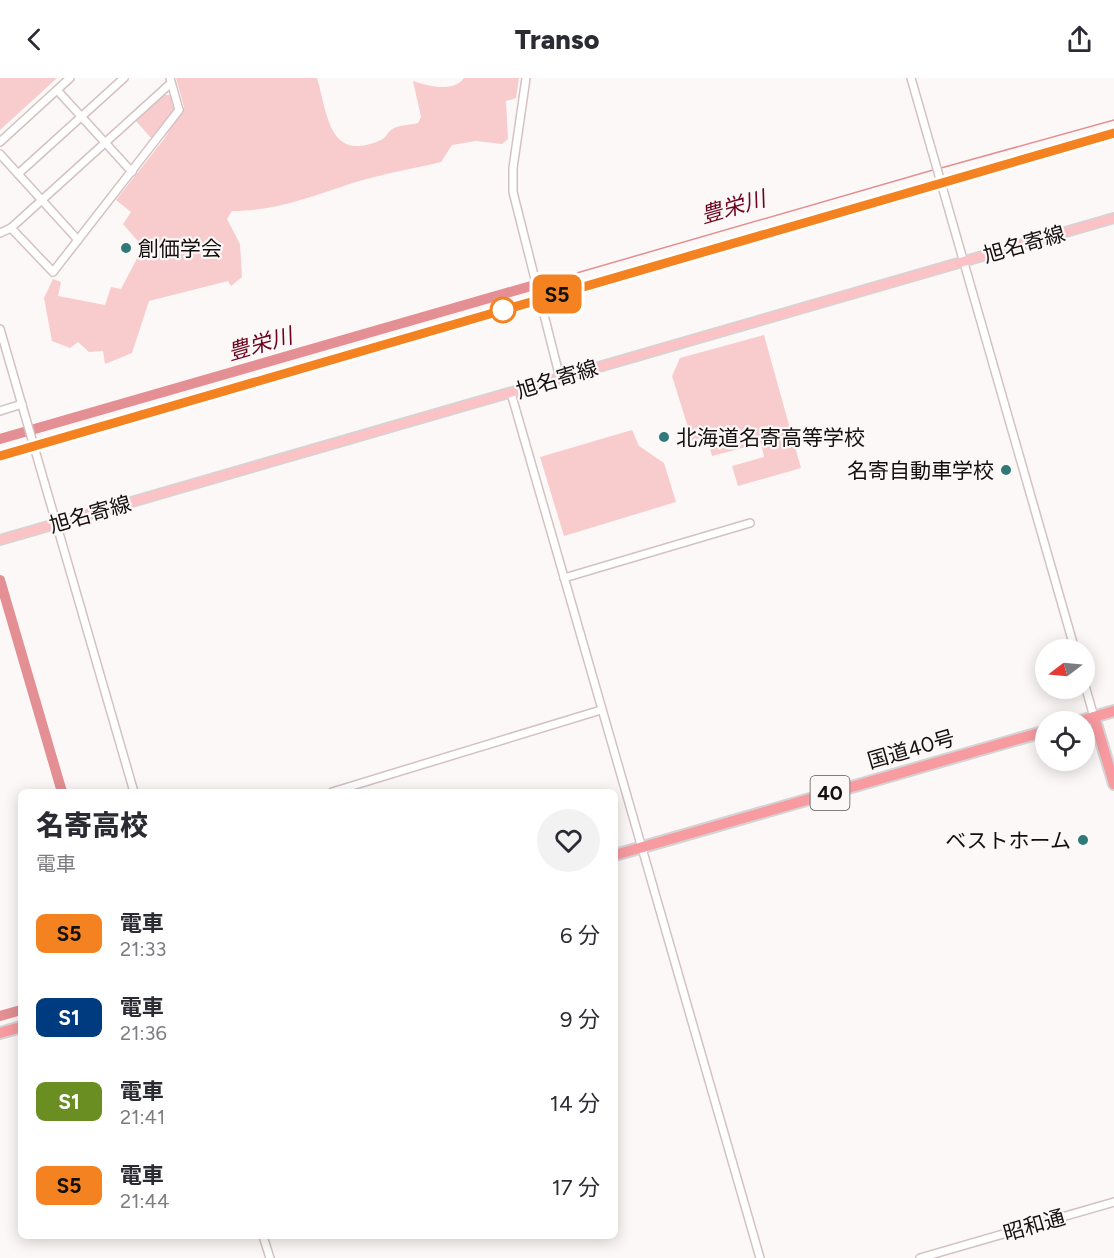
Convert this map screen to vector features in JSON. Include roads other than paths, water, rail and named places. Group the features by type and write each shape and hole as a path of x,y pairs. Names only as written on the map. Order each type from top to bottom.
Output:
{"highway":[{"path":"1095,717 1114,711"},
{"path":"1095,720 1114,784"},
{"name":"国道40号","path":"618,854 1035,734"},
{"path":"0,1033 18,1028"}],"main road":[{"name":"旭名寄線","path":"0,540 1114,218"}],"street":[{"path":"0,142 69,78"},
{"path":"18,174 124,78"},
{"path":"526,78 513,168 513,192 560,378"},
{"path":"910,78 1072,639"},
{"path":"0,233 11,228 105,143 170,80 179,110 53,272 11,228"},
{"path":"57,90 132,172"},
{"path":"0,154 78,240"},
{"path":"0,329 133,789"},
{"path":"511,393 760,1258"},
{"path":"0,411 22,404"},
{"path":"564,578 750,523"},
{"path":"342,789 602,710"},
{"name":"昭和通","path":"920,1258 1114,1202"},
{"path":"264,1239 270,1258"}],"waterway":[{"name":"豊栄川","path":"941,168 1114,120"},
{"name":"豊栄川","path":"542,283 933,170"},
{"name":"豊栄川","path":"0,439 531,286"},
{"name":"豊栄川","path":"0,580 61,789"},
{"name":"豊栄川","path":"0,1016 18,1011"}],"railway":[{"path":"0,456 1114,133"}],"train":[{"name":"S5","path":"0,456 1114,133"}],"place":[{"name":"創価学会","path":"126,248"},
{"name":"北海道名寄高等学校","path":"664,437"},
{"name":"名寄自動車学校","path":"1006,470"},
{"name":"ベストホーム","path":"1083,840"}]}
